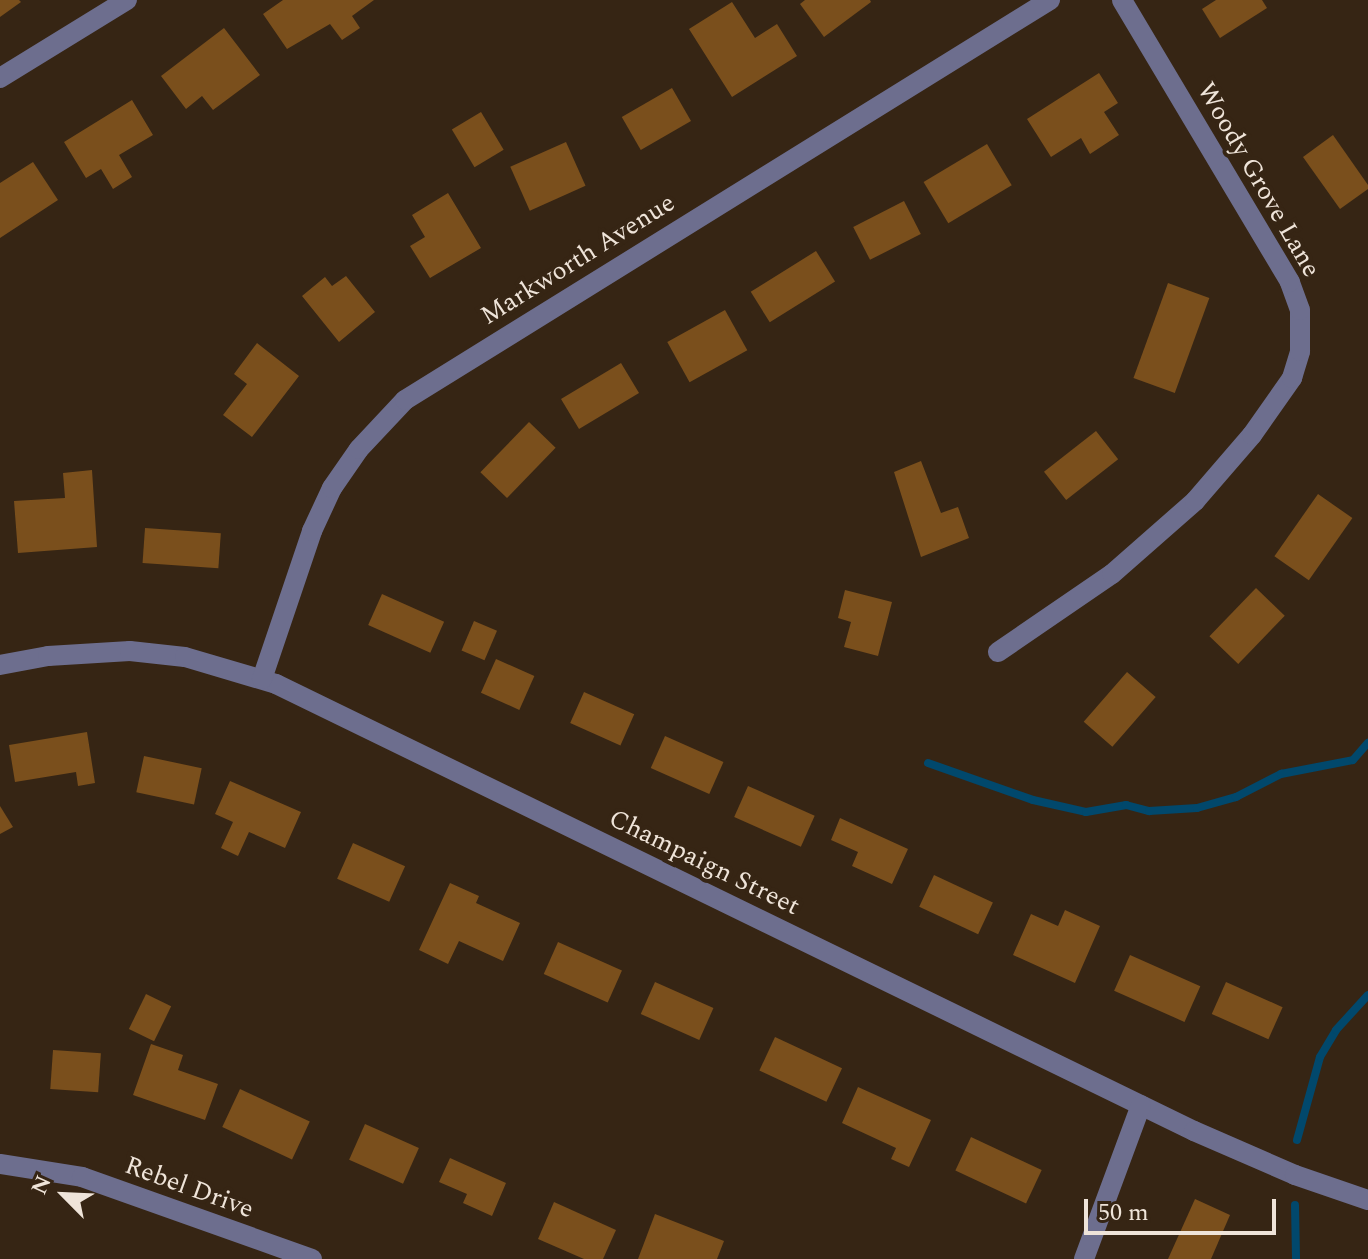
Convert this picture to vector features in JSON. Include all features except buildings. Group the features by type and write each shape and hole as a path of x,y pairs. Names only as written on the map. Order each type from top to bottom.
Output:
{"street":[{"path":"0,78 127,0"},
{"name":"Markworth Avenue","path":"262,679 312,531 332,488 359,449 405,400 1050,0"},
{"name":"Woody Grove Lane","path":"998,652 1122,567 1195,501 1252,435 1292,378 1300,351 1300,310 1290,282 1122,0"},
{"name":"Champaign Street","path":"0,665 48,656 130,651 185,657 262,679 1141,1105 1295,1175 1368,1200"},
{"path":"1084,1259 1141,1105"},
{"name":"Rebel Drive","path":"0,1164 82,1177 312,1259"}],"waterway":[{"path":"928,763 1033,800 1086,812 1126,805 1149,811 1197,808 1236,797 1281,774 1353,760 1368,743"},
{"path":"1297,1140 1320,1057 1336,1030 1368,995"},
{"path":"1295,1205 1296,1259"}]}
